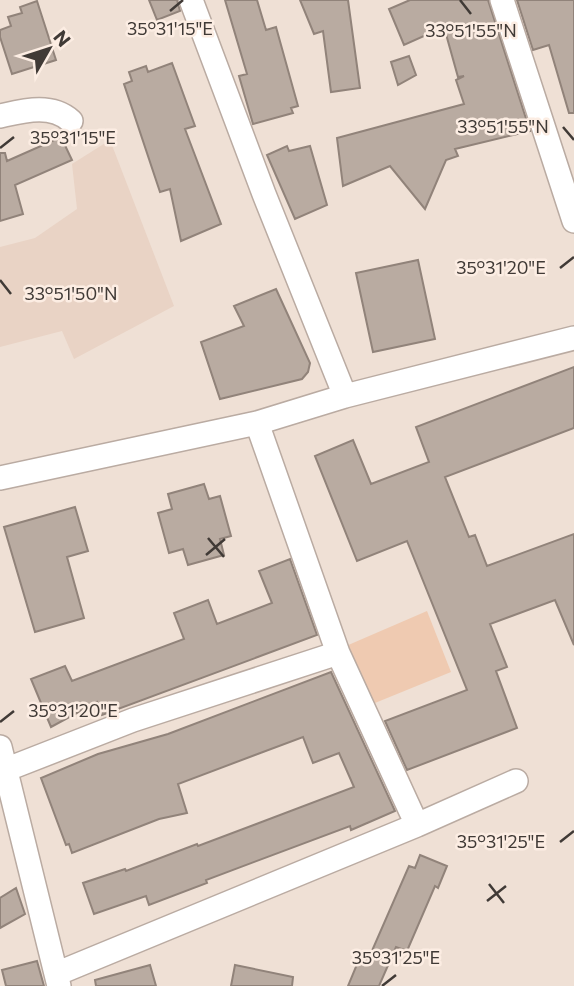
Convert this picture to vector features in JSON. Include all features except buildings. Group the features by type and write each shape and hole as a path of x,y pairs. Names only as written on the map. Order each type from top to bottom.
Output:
{"street":[{"path":"191,0 264,194 345,396"},
{"path":"502,0 574,221"},
{"path":"0,116 32,109 62,113 71,121"},
{"path":"0,478 257,423 345,396 574,338"},
{"path":"257,423 338,653 417,825"},
{"path":"5,770 133,720 338,653"},
{"path":"0,747 5,770 7,816 58,980 516,781"}],"shaded area":[{"path":"110,140 174,306 74,359 62,331 0,347 0,247 35,238 77,209 72,164"},
{"path":"427,611 451,672 370,705 346,646"}]}
